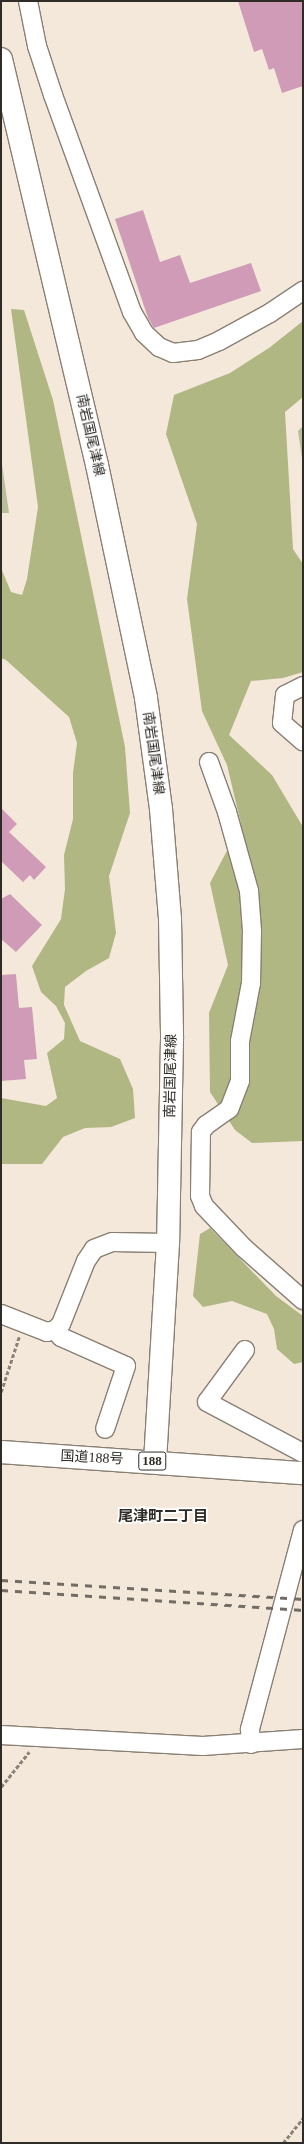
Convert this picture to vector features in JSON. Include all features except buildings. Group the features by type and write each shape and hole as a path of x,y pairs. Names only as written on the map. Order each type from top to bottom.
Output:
{"main road":[{"name":"南岩国尾津線","path":"1,59 97,465 148,713 161,809 170,919 172,1039 168,1243 154,1462"},
{"name":"国道188号","path":"1,1452 303,1473"}],"street":[{"path":"28,1 37,46 53,95 132,312 144,333 159,347 173,353 198,350 219,341 270,313 303,291"},
{"path":"303,686 285,695 282,724 303,741"},
{"path":"209,762 227,812 249,892 252,931 252,976 240,1041 240,1081 230,1109 206,1125 201,1132 200,1196 204,1206 244,1248 303,1300"},
{"path":"1,1314 47,1332 55,1330 61,1324 86,1261 94,1249 112,1242 168,1243"},
{"path":"55,1330 61,1337 126,1366 105,1429"},
{"path":"245,1350 208,1402 303,1453"},
{"path":"252,1744 250,1728 303,1530"},
{"path":"1,1735 203,1746 252,1744 303,1739"}],"path":[{"path":"1,1392 24,1323"},
{"path":"1,1787 38,1738"},
{"path":"283,2143 303,2118"}],"green space":[{"path":"11,309 24,310 53,400 125,747 130,813 109,876 116,933 109,958 86,971 65,987 64,1005 80,1041 120,1059 133,1089 135,1118 111,1127 85,1128 63,1137 42,1164 1,1164 1,1098 46,1106 57,1098 47,1053 64,1039 65,1023 56,1006 41,992 32,966 61,919 65,889 64,855 73,819 73,773 77,743 69,717 6,660 1,658 1,568 11,592 22,595 27,579 38,507"},
{"path":"303,321 303,397 285,412 293,549 303,564 303,672 283,678 251,681 229,735 272,775 303,827 303,1141 252,1143 235,1130 210,1092 209,1013 228,965 210,883 241,824 227,765 202,711 187,599 197,524 166,434 174,395 230,373 269,348"},
{"path":"303,426 303,465 298,431"},
{"path":"1,457 9,513 1,513"},
{"path":"210,1228 276,1296 303,1316 303,1362 294,1364 277,1349 274,1329 267,1314 232,1301 203,1307 193,1296 200,1234"}],"railway":[{"path":"1,1580 303,1599"},
{"path":"1,1590 303,1610"}],"district":[{"name":"尾津町二丁目","path":"163,1517"}]}
